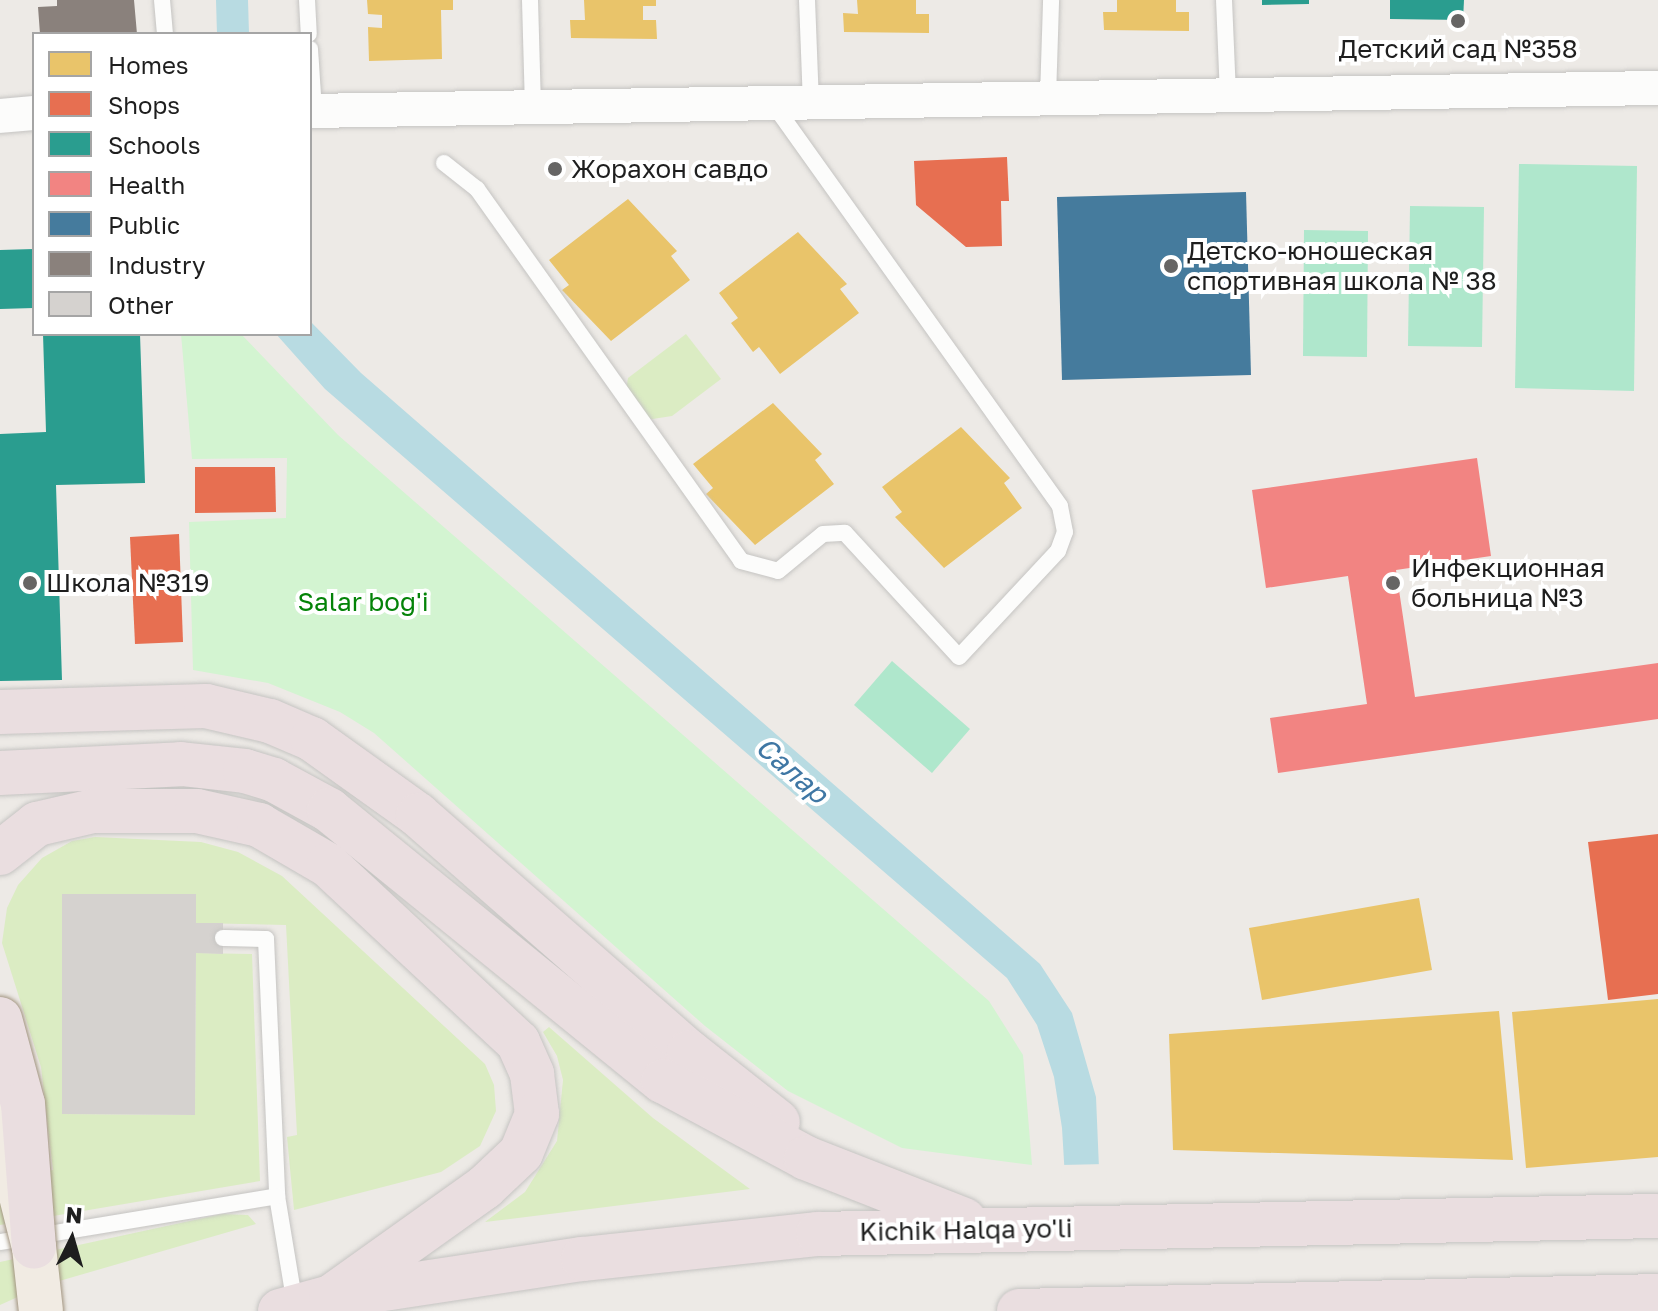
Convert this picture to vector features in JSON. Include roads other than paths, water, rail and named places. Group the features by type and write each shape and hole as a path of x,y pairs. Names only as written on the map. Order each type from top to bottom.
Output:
{"highway":[{"path":"0,712 206,706 270,721 312,739 418,815 689,1052 780,1123 873,1186"},
{"path":"0,773 181,764 245,771 274,780 329,810 532,979 699,1103 873,1186 982,1227"},
{"path":"0,853 37,824 93,811 188,810 259,825 322,860 518,1042 532,1074 537,1114 521,1153 485,1187 302,1305"},
{"path":"0,1019 23,1104 17,1245"},
{"name":"Kichik Halqa yo'li","path":"302,1305 700,1243 982,1227 1658,1216"},
{"path":"1038,1310 1377,1306 1658,1296"}],"main road":[{"path":"0,1113 17,1245 41,1311"}],"street":[{"path":"312,111 1658,88"},
{"path":"0,116 32,113"}],"lane":[{"path":"162,0 165,32"},
{"path":"307,0 309,32"},
{"path":"530,0 533,107"},
{"path":"807,0 811,102"},
{"path":"1048,98 1051,0"},
{"path":"1224,0 1228,95"},
{"path":"444,163 477,189 741,561 778,571 823,534 845,533 959,657 1058,551 1065,532 1060,506 772,102"},
{"path":"223,938 266,939 277,1196 302,1305"},
{"path":"17,1245 277,1196"}],"water":[{"path":"216,0 248,0 249,32 217,32"},
{"name":"Салар","path":"312,323 361,373 1040,964 1072,1013 1096,1097 1105,1311 1073,1311 1062,1128 1054,1077 1037,1025 1007,978 325,389 278,336 312,336"}],"place":[{"name":"Детский сад №358","path":"1458,21"},
{"name":"Жорахон савдо","path":"555,169"},
{"name":"Детско-юношеская спортивная школа № 38","path":"1171,266"},
{"name":"Школа №319","path":"30,583"},
{"name":"Инфекционная больница №3","path":"1393,583"}],"park label":[{"name":"Salar bog'i","path":"363,602"}]}
